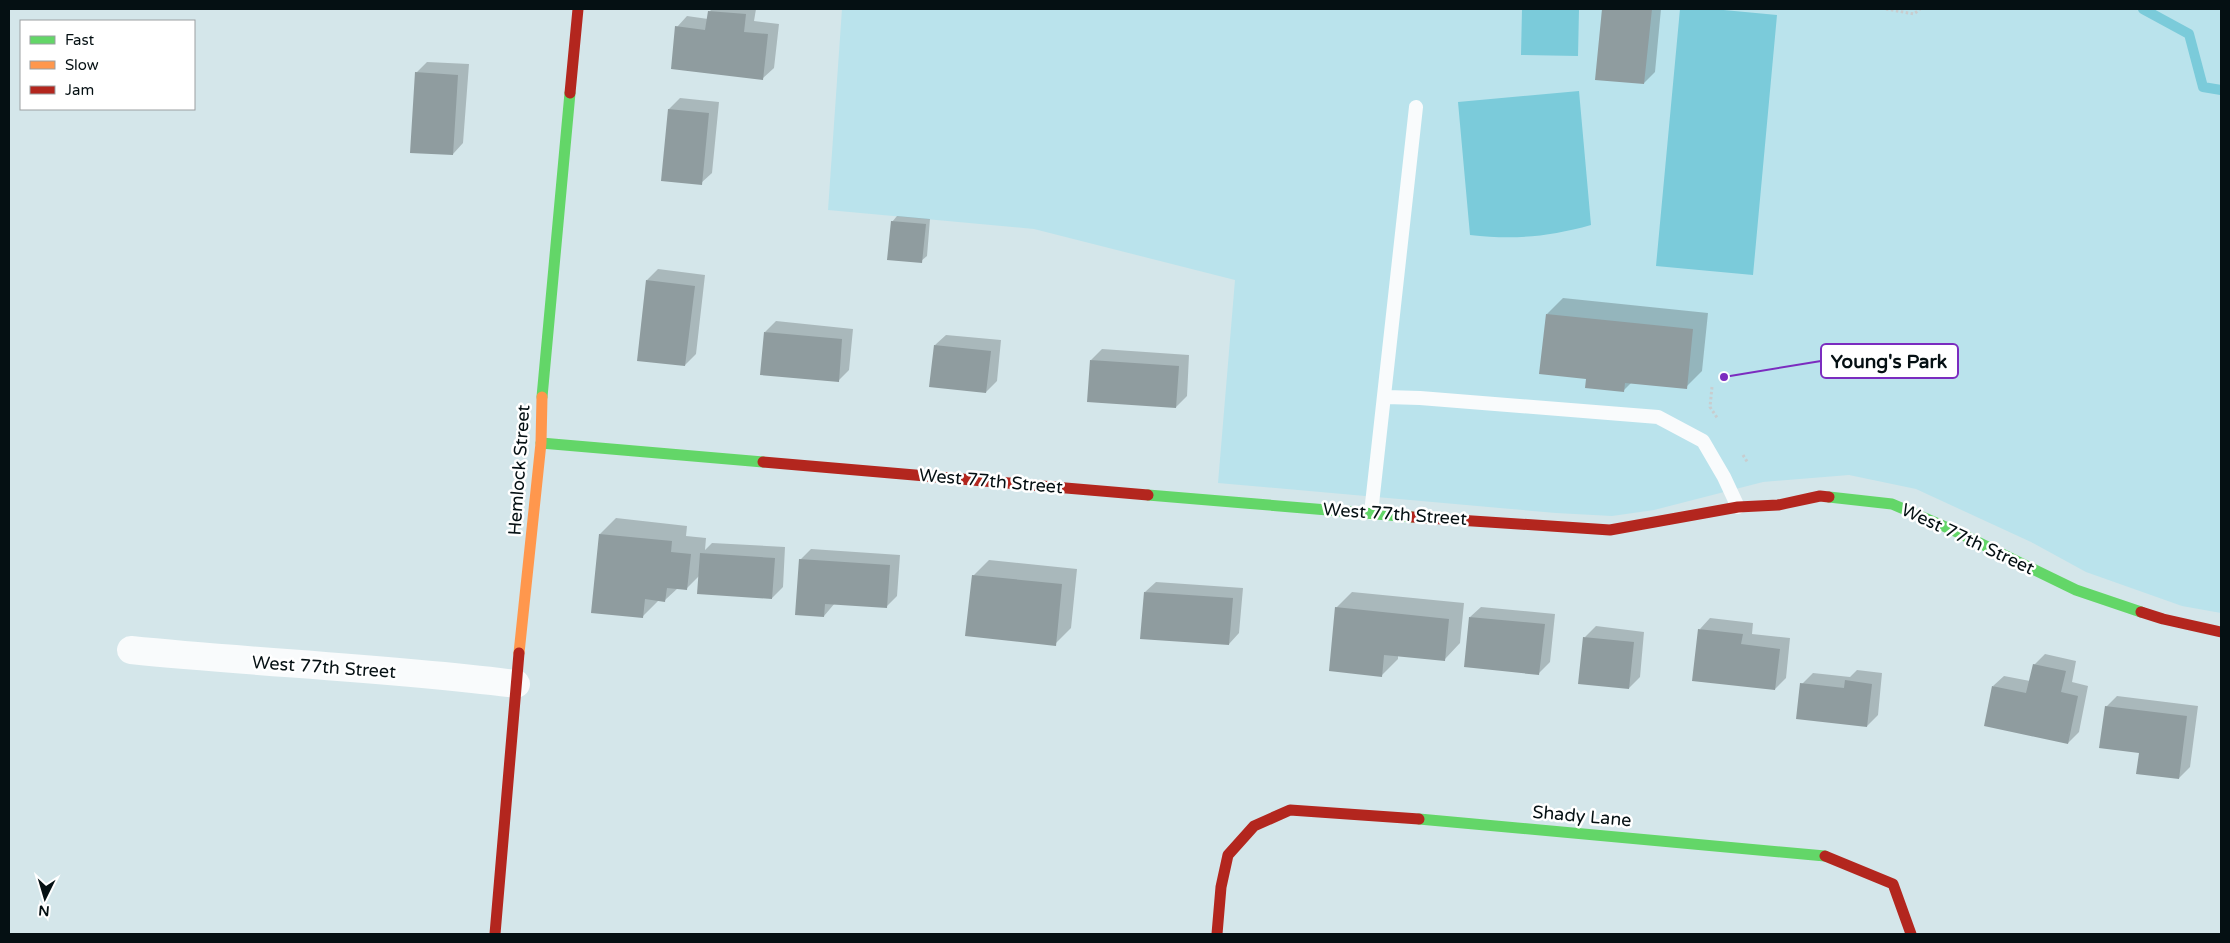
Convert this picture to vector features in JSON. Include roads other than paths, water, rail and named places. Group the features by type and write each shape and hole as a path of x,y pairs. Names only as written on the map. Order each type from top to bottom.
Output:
{"street":[{"name":"Hemlock Street","path":"495,934 516,684 542,443 542,397 578,9"},
{"name":"West 77th Street","path":"542,443 1372,513 1610,530 1738,508 1778,505 1820,496 1892,504 1955,530 2076,590 2163,619 2221,632"},
{"name":"West 77th Street","path":"131,650 241,661 466,678 516,684"},
{"name":"Shady Lane","path":"1217,934 1220,887 1228,855 1254,826 1290,810 1385,816 1826,856 1893,884 1911,934"}],"lane":[{"path":"1372,513 1416,107"},
{"path":"1386,397 1658,417 1704,441 1724,477 1738,508"}],"water":[{"path":"1522,9 1579,9 1578,56 1521,55"},
{"path":"1680,9 1713,9 1777,15 1753,275 1656,266"},
{"path":"1579,91 1591,225 1545,235 1501,237 1470,235 1458,102"}],"waterway":[{"path":"2143,9 2189,34 2203,87 2221,90"}],"place":[{"name":"Young's Park","path":"1724,377"}]}
